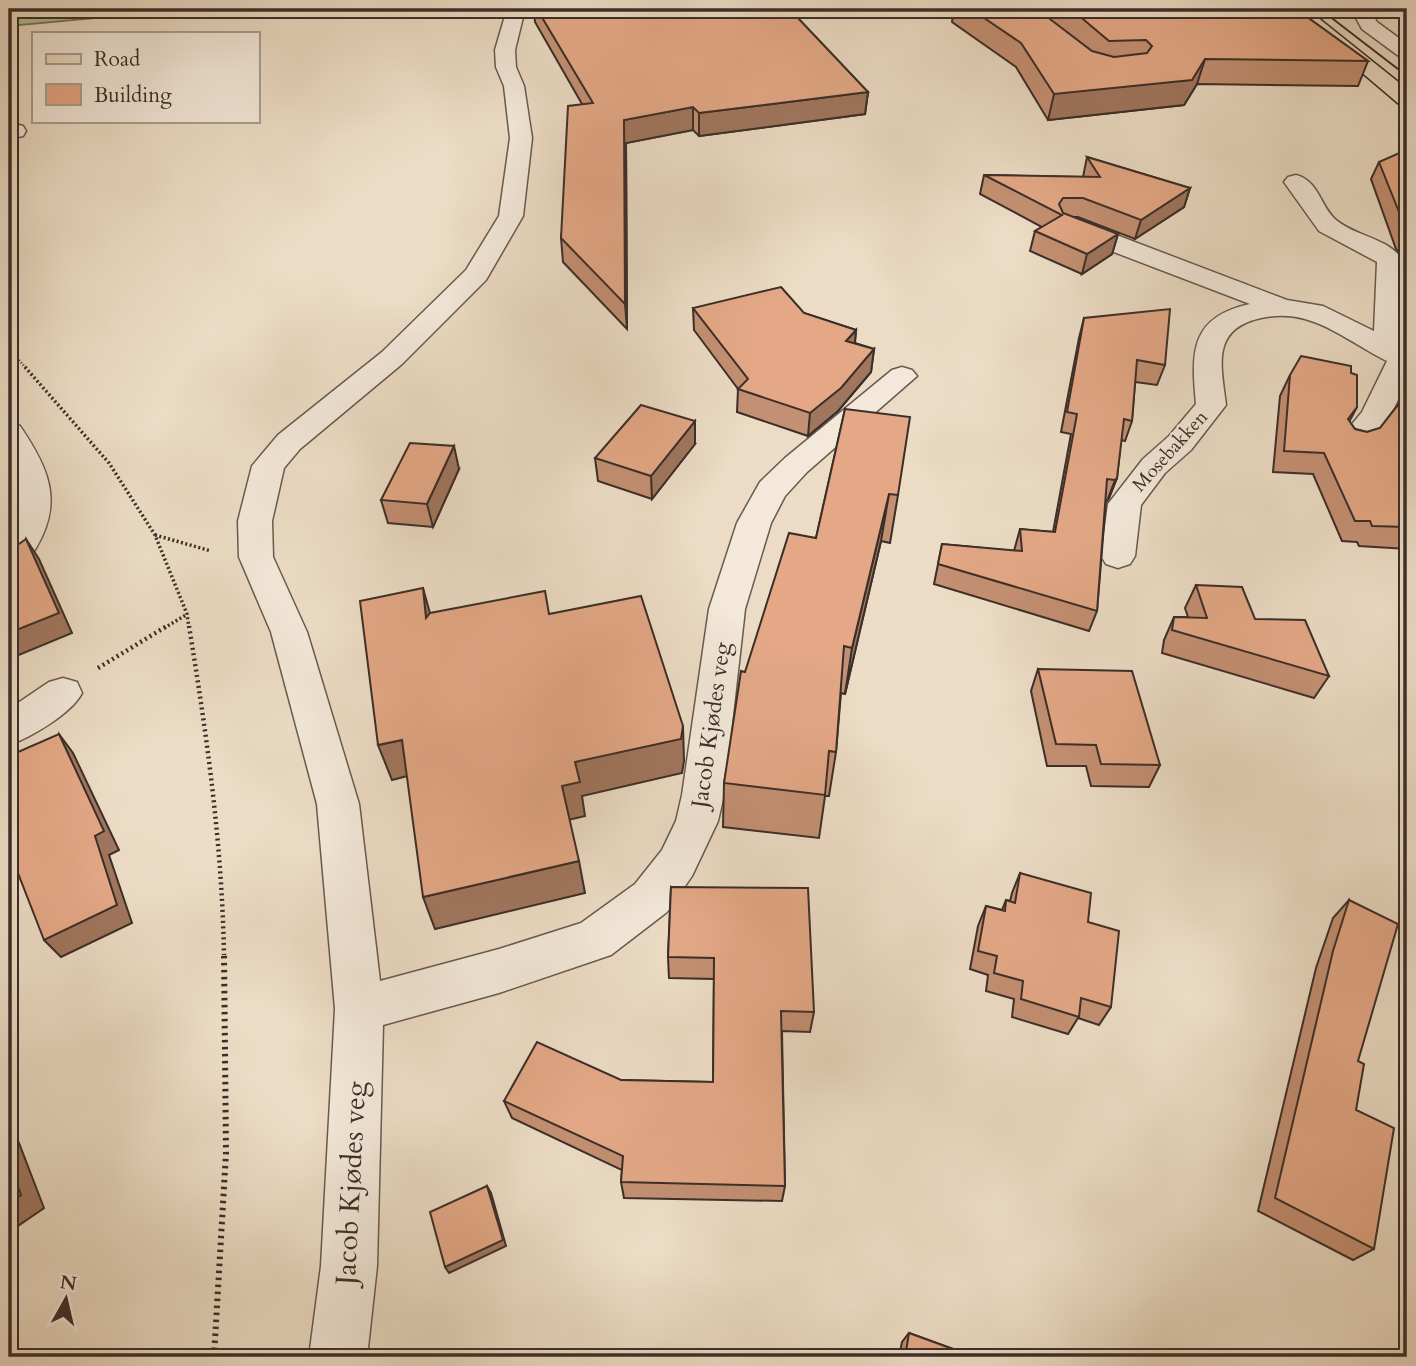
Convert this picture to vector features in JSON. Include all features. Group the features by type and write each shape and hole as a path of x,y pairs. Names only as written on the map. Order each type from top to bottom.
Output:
{"main road":[{"path":"1296,9 1407,99"}],"street":[{"name":"Jacob Kjødes veg","path":"338,1357 349,1266 359,1009 338,804 289,632 256,557 255,522 268,466 289,442 392,358 477,274 511,216 521,138 514,86 506,67 505,51 516,9"},
{"path":"1360,9 1369,25 1407,53"},
{"path":"1297,181 1316,206 1324,223 1333,230 1377,247 1390,260 1388,334 1400,356 1376,415 1355,440"},
{"name":"Mosebakken","path":"1068,225 1121,247 1226,283 1278,306"},
{"name":"Mosebakken","path":"1118,555 1125,504 1160,459 1180,443 1211,405 1207,354 1211,336 1217,328 1232,318 1278,306 1298,307 1325,315 1400,356"},
{"name":"Jacob Kjødes veg","path":"359,1009 499,971 595,940 651,898 677,863 697,821 703,795 727,609 754,523 772,490 796,465 902,376"},
{"path":"9,433 28,464 33,481 34,512 33,526 9,560"},
{"path":"9,729 63,693"}],"path":[{"path":"9,349 108,463 155,535 187,614 211,759 223,911 226,1153 214,1357"},
{"path":"155,535 236,558 256,557"},
{"path":"63,693 119,653 187,614"}],"green space":[{"path":"60,9 166,9 160,12 9,26 9,14 26,15"}],"building":[{"path":"537,9 795,9 797,13 794,14 868,92 699,113 693,107 624,120 625,304 561,238 568,106 593,103"},
{"path":"971,9 1032,9 1046,16 1092,51 1114,57 1147,53 1152,46 1146,40 1109,41 1071,9 1296,9 1368,61 1205,59 1192,80 1054,94 1021,43"},
{"path":"1406,150 1407,153 1407,232 1379,162"},
{"path":"1087,157 1190,188 1141,220 1083,198 1063,198 1059,204 1063,213 1118,234 1087,254 1035,231 1062,215 984,175 1100,177"},
{"path":"781,287 804,313 856,330 846,341 874,349 841,388 810,413 738,389 748,379 693,308"},
{"path":"1170,309 1165,365 1137,360 1132,421 1124,419 1117,478 1107,479 1097,611 938,564 942,544 1022,551 1020,529 1055,532 1077,414 1067,412 1084,318"},
{"path":"1301,356 1351,366 1351,373 1357,375 1357,407 1348,419 1355,429 1367,432 1380,428 1407,391 1407,527 1372,526 1370,521 1355,521 1324,453 1284,451 1290,375"},
{"path":"641,405 695,421 651,476 595,458"},
{"path":"845,409 910,417 898,495 889,494 852,648 844,646 836,752 829,751 825,795 724,783 741,671 745,672 789,533 816,538"},
{"path":"410,443 454,446 427,504 381,500"},
{"path":"26,539 59,613 9,633 9,551"},
{"path":"1196,585 1242,587 1255,619 1305,620 1329,676 1172,630 1174,617 1207,618"},
{"path":"423,588 426,618 430,613 545,591 549,614 641,596 683,726 681,739 575,762 580,782 562,786 579,861 423,897 402,740 378,745 360,601"},
{"path":"1038,669 1132,671 1160,765 1101,764 1096,745 1056,744"},
{"path":"59,734 104,831 95,836 117,905 44,940 9,850 9,766 14,763 11,755"},
{"path":"1020,873 1091,893 1088,922 1119,931 1111,1007 1081,998 1079,1017 1021,999 1023,981 994,973 997,956 978,951 986,906 1005,911 1006,900 1015,903"},
{"path":"671,887 808,888 814,1012 781,1011 785,1186 621,1182 623,1156 504,1101 537,1042 621,1080 713,1082 714,958 668,957"},
{"path":"1349,900 1398,924 1358,1061 1364,1064 1356,1110 1394,1128 1374,1249 1275,1198 1333,951"},
{"path":"9,1161 21,1195 9,1203"},
{"path":"487,1186 503,1240 445,1267 430,1212"},
{"path":"909,1333 975,1357 905,1357"}],"tram line":[{"path":"1320,9 1407,76"}]}
